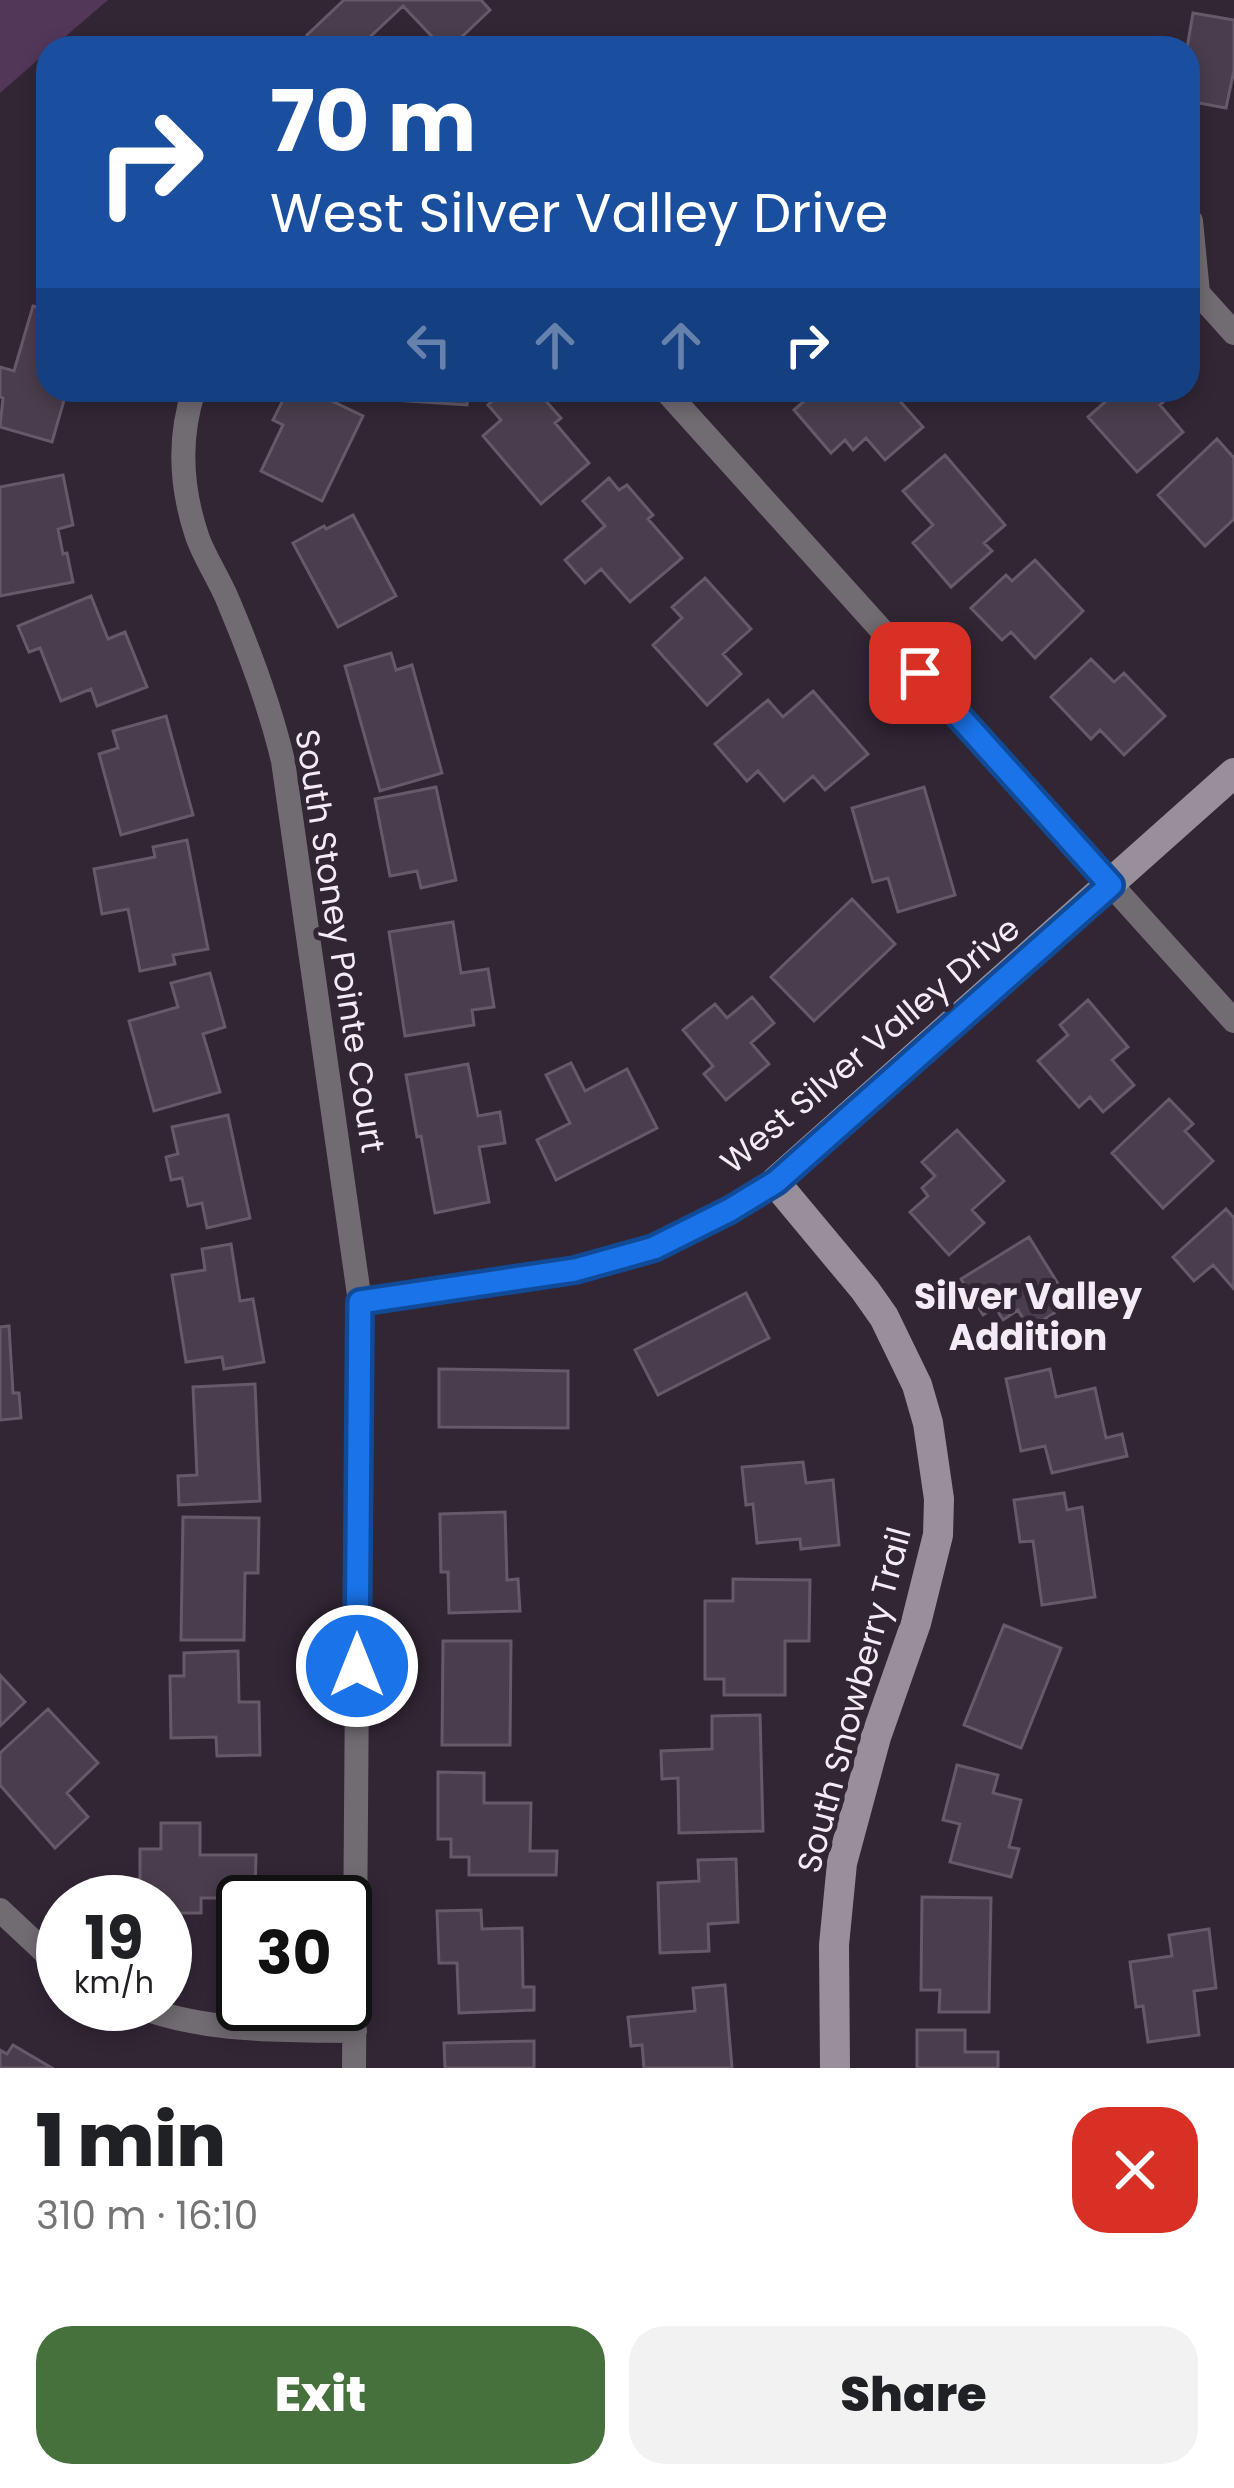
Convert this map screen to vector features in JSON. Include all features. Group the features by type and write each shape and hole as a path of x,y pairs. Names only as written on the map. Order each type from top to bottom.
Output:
{"street":[{"path":"1200,294 1234,333"},
{"name":"South Stoney Pointe Court","path":"190,402 182,456 197,536 227,596 269,703 283,760 360,1302 356,1875"},
{"path":"676,402 1234,1021"},
{"name":"West Silver Valley Drive","path":"360,1302 575,1270 634,1254 711,1220 776,1182 1234,773"},
{"name":"South Snowberry Trail","path":"776,1182 884,1317 917,1385 928,1423 939,1499 938,1534 916,1623 876,1737 842,1863 834,1945 835,2068"},
{"path":"0,1910 36,1944"},
{"name":"South Stoney Pointe Court","path":"354,2068 355,2031"}],"shaded area":[{"path":"0,0 108,0 66,36 36,36 36,62 0,93"}],"building":[{"path":"344,0 481,0 490,10 463,36 432,36 403,6 371,36 307,35"},
{"path":"1193,13 1234,20 1234,70 1226,108 1200,103 1200,36 1189,36"},
{"path":"36,307 36,402 64,402 52,442 0,427 0,367 14,371"},
{"path":"282,402 334,402 363,416 322,501 261,471 283,425 273,420"},
{"path":"547,402 561,418 555,423 589,463 541,504 483,436 501,420 488,405"},
{"path":"803,402 901,402 923,427 885,460 866,438 853,450 845,440 831,453 794,410"},
{"path":"1105,402 1163,402 1160,405 1183,432 1137,472 1088,417"},
{"path":"1217,439 1234,458 1234,519 1205,546 1158,495"},
{"path":"945,455 1005,525 984,543 992,551 951,587 913,543 933,525 903,491"},
{"path":"63,475 73,525 58,529 73,582 0,596 0,487"},
{"path":"609,478 619,490 627,485 653,515 648,519 682,558 630,602 601,569 585,583 565,560 605,526 583,501"},
{"path":"353,515 396,596 338,627 293,543"},
{"path":"1035,560 1083,611 1035,658 1011,632 1002,640 971,608 1006,575 1012,581"},
{"path":"705,578 751,629 723,654 741,674 707,705 653,645 682,618 672,607"},
{"path":"91,596 108,639 125,632 147,687 97,706 91,689 61,701 40,648 29,652 18,626"},
{"path":"391,653 396,670 412,665 442,773 380,791 345,666"},
{"path":"1091,659 1114,682 1124,673 1165,716 1124,755 1100,730 1091,739 1051,697"},
{"path":"813,691 868,754 825,790 813,776 784,801 758,771 747,781 715,744 768,700 783,717"},
{"path":"166,716 193,815 121,835 99,754 118,748 113,731"},
{"path":"436,787 456,880 421,888 417,871 390,876 375,799"},
{"path":"924,787 955,895 898,912 888,878 873,882 852,808"},
{"path":"187,840 208,949 173,955 175,964 140,971 128,909 102,914 94,869 155,857 153,847"},
{"path":"852,899 895,944 814,1021 771,977"},
{"path":"453,922 461,973 488,969 494,1007 472,1010 474,1025 405,1036 389,932"},
{"path":"210,973 225,1027 203,1034 220,1092 154,1111 129,1021 178,1007 171,983"},
{"path":"752,997 774,1023 751,1043 769,1064 726,1100 704,1074 713,1066 683,1030 715,1004 727,1018"},
{"path":"1088,1000 1128,1047 1112,1060 1134,1085 1103,1112 1090,1097 1079,1107 1038,1061 1068,1035 1060,1025"},
{"path":"571,1063 585,1091 627,1069 657,1128 556,1180 537,1140 570,1123 546,1075"},
{"path":"468,1064 478,1116 500,1112 505,1143 479,1147 489,1202 435,1213 406,1075"},
{"path":"1169,1099 1193,1124 1185,1131 1213,1161 1163,1208 1112,1153"},
{"path":"228,1115 250,1218 207,1228 202,1203 188,1206 182,1178 171,1180 166,1157 178,1154 172,1127"},
{"path":"957,1130 1004,1181 972,1210 984,1223 949,1255 910,1212 928,1196 922,1188 935,1176 922,1162"},
{"path":"1226,1209 1234,1218 1234,1289 1213,1265 1194,1281 1173,1257"},
{"path":"1029,1237 1070,1303 1029,1329 1018,1310 1003,1320 995,1307 983,1315 961,1279"},
{"path":"231,1244 240,1301 253,1299 264,1362 224,1369 222,1357 186,1362 172,1275 205,1270 202,1249"},
{"path":"746,1293 769,1338 658,1395 635,1350"},
{"path":"9,1326 13,1393 19,1393 21,1418 0,1420 0,1327"},
{"path":"439,1369 568,1371 568,1428 439,1427"},
{"path":"1050,1369 1056,1397 1095,1388 1106,1438 1122,1434 1127,1456 1052,1473 1045,1446 1021,1451 1006,1379"},
{"path":"255,1384 260,1501 179,1505 178,1476 197,1475 193,1387"},
{"path":"803,1462 806,1483 833,1480 839,1545 801,1549 800,1539 757,1543 753,1504 746,1505 742,1467"},
{"path":"1064,1493 1067,1510 1082,1507 1095,1597 1042,1605 1033,1541 1020,1542 1014,1500"},
{"path":"505,1512 507,1580 518,1579 520,1611 449,1613 448,1572 441,1572 440,1514"},
{"path":"183,1517 259,1518 258,1573 245,1573 244,1640 181,1640"},
{"path":"733,1579 810,1580 809,1641 785,1641 785,1695 724,1695 724,1679 705,1679 705,1601 733,1601"},
{"path":"1004,1625 1061,1648 1021,1748 964,1725"},
{"path":"443,1641 511,1641 510,1745 442,1745"},
{"path":"238,1651 239,1702 259,1702 260,1755 217,1756 216,1737 171,1738 170,1676 184,1676 184,1653"},
{"path":"0,1675 25,1702 0,1726"},
{"path":"48,1709 98,1763 67,1793 88,1817 55,1848 0,1785 0,1753"},
{"path":"760,1715 763,1831 679,1833 678,1778 662,1779 661,1751 712,1749 712,1716"},
{"path":"957,1765 998,1775 993,1793 1021,1800 1009,1847 1019,1849 1011,1877 950,1862 960,1824 943,1820"},
{"path":"438,1772 484,1773 484,1803 531,1803 530,1851 557,1851 556,1875 469,1875 469,1857 451,1857 451,1839 438,1839"},
{"path":"161,1823 200,1823 200,1855 256,1855 256,1875 216,1875 216,1898 201,1898 201,1913 192,1913 192,1875 140,1875 140,1849 161,1849"},
{"path":"736,1859 738,1922 708,1924 709,1951 660,1953 658,1883 699,1881 698,1860"},
{"path":"922,1897 991,1898 989,2012 939,2012 940,1990 921,1990"},
{"path":"481,1910 482,1929 522,1928 523,1987 534,1987 534,2010 459,2013 457,1963 439,1963 437,1911"},
{"path":"1209,1929 1216,1988 1194,1991 1199,2035 1148,2042 1143,2006 1136,2007 1130,1962 1172,1956 1169,1935"},
{"path":"725,1985 732,2068 644,2068 642,2045 631,2046 628,2017 695,2011 693,1988"},
{"path":"917,2030 965,2030 965,2052 998,2052 998,2068 917,2068"},
{"path":"534,2041 534,2068 445,2068 444,2043"},
{"path":"13,2045 52,2068 0,2068 0,2050 7,2054"}],"district":[{"name":"Silver Valley Addition","path":"1028,1316"}],"route":[{"path":"357,1666 360,1302 575,1270 654,1248 730,1210 776,1182 1111,885 920,673"}]}
